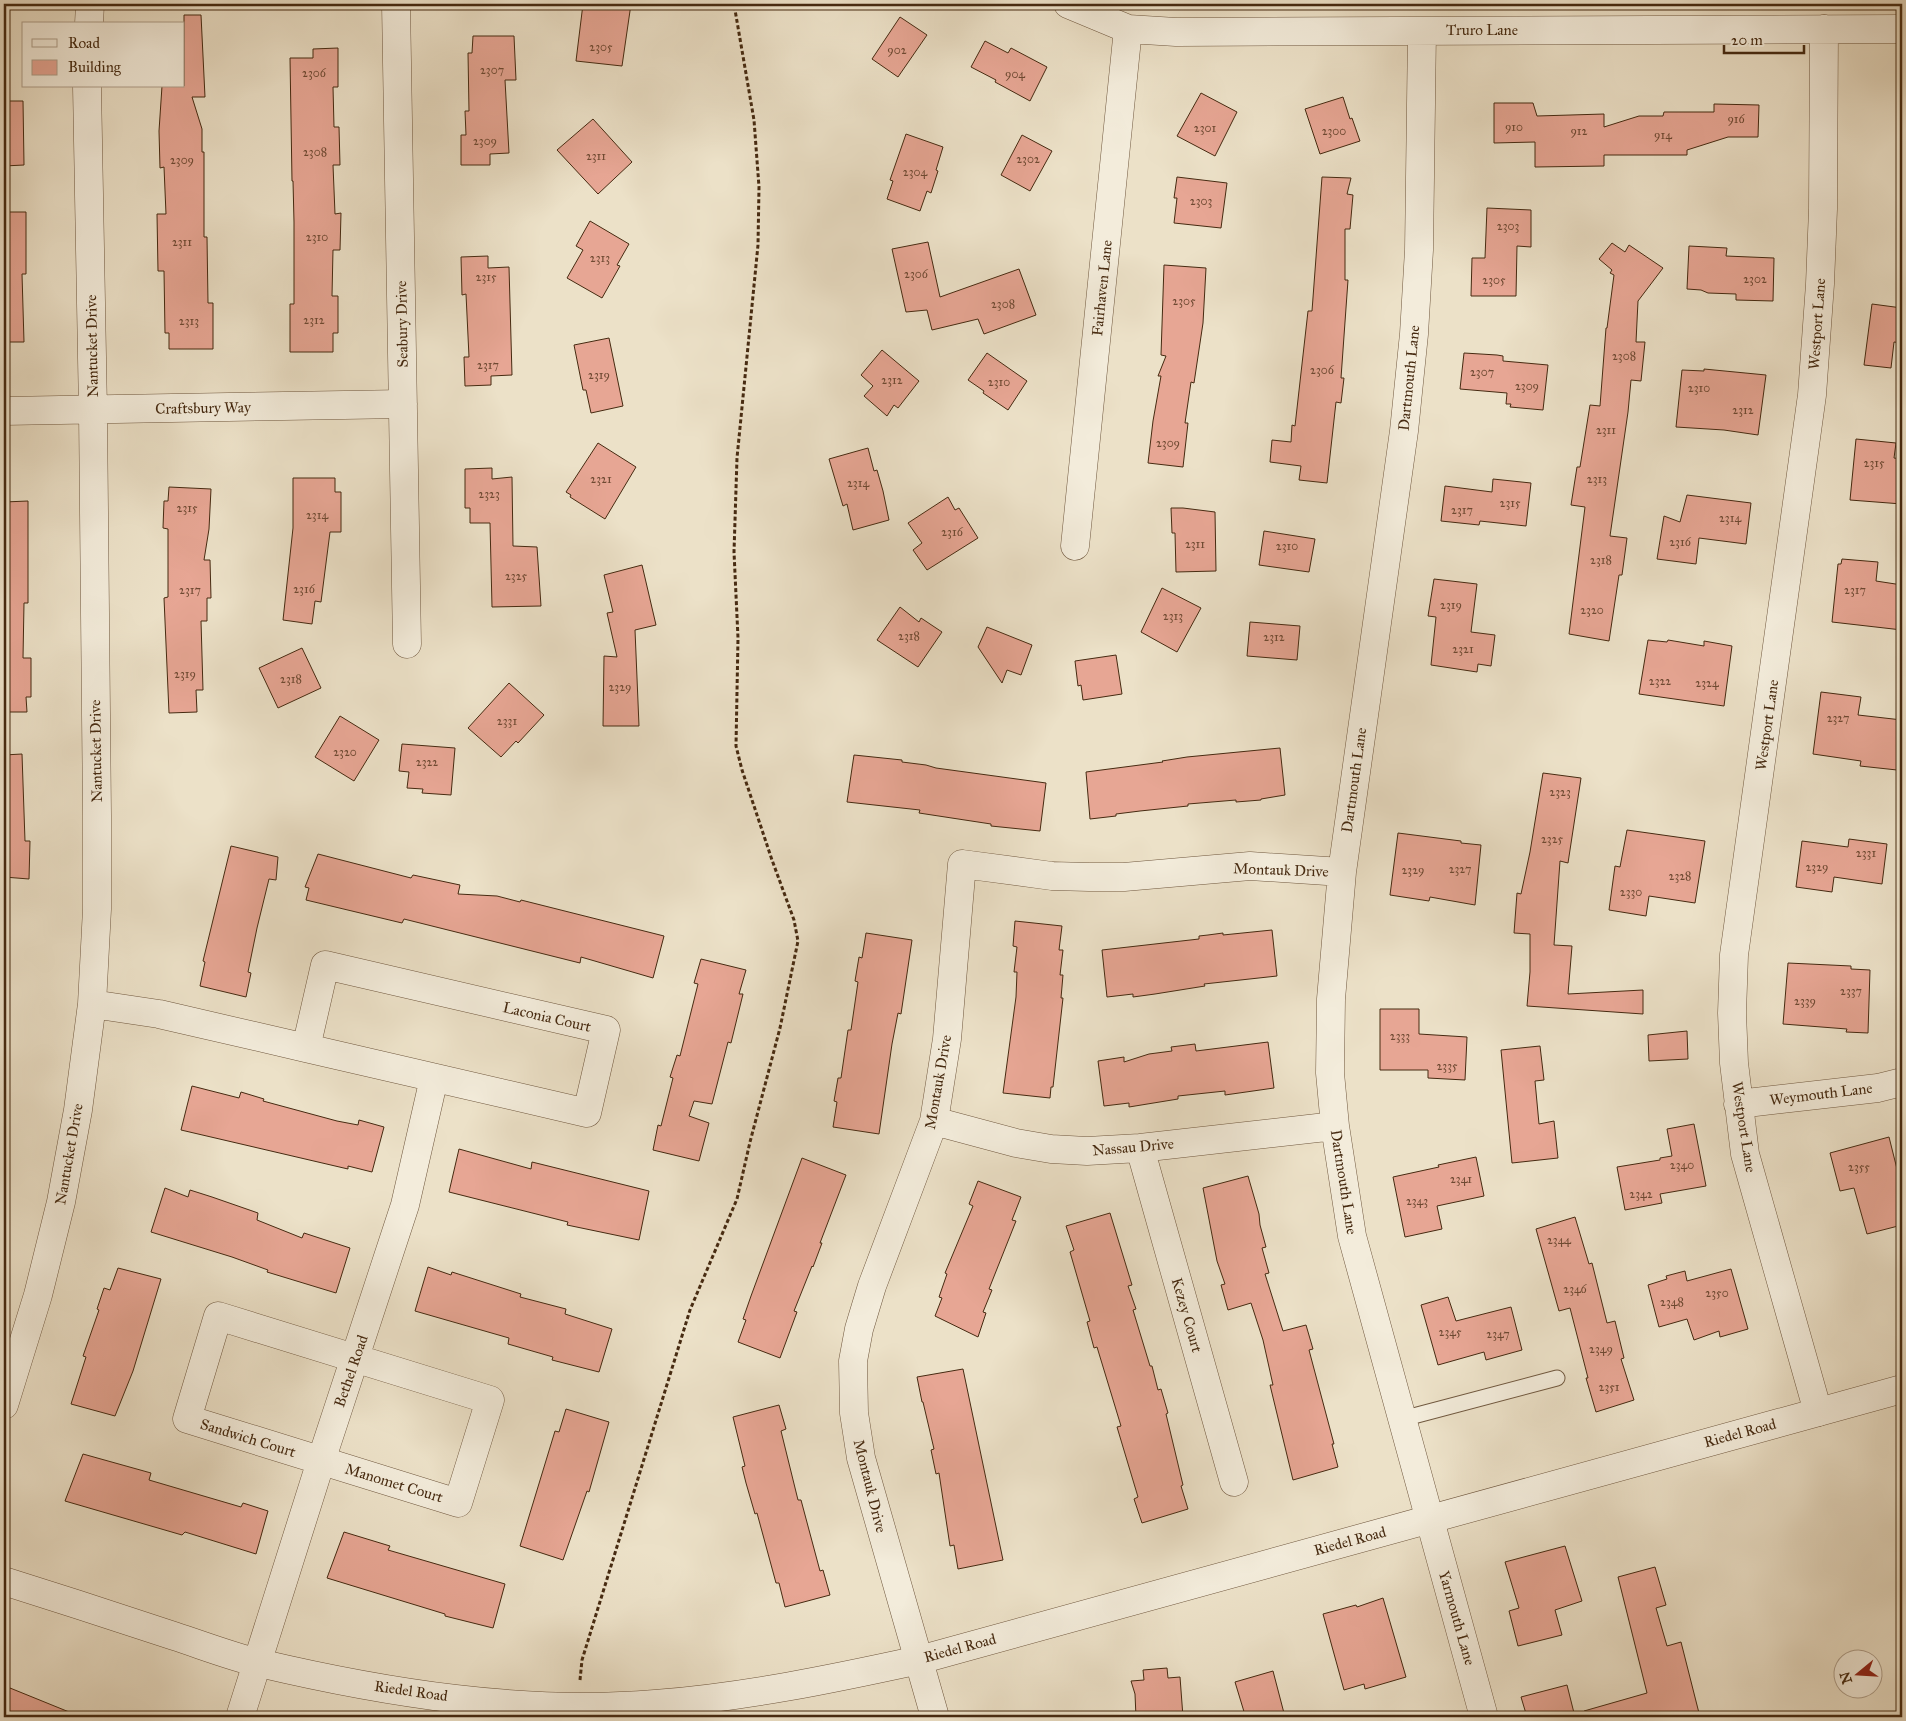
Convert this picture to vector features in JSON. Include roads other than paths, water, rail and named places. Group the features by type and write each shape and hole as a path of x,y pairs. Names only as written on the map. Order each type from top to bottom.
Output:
{"street":[{"path":"89,22 90,4"},
{"name":"Seabury Drive","path":"396,4 407,644"},
{"name":"Truro Lane","path":"1068,4 1128,29 1176,32 1902,29"},
{"name":"Fairhaven Lane","path":"1075,546 1128,29"},
{"name":"Westport Lane","path":"1818,1412 1745,1154 1734,1063 1732,1012 1734,955 1812,395 1823,218 1824,29"},
{"name":"Dartmouth Lane","path":"1422,31 1419,250 1414,334 1404,431 1342,872 1331,998 1330,1073 1334,1126 1352,1236 1429,1519"},
{"name":"Nantucket Drive","path":"4,1405 38,1295 61,1202 78,1110 92,1004 97,909 93,410 87,88"},
{"name":"Craftsbury Way","path":"4,411 403,404"},
{"name":"Montauk Drive","path":"935,1717 861,1458 854,1414 853,1362 859,1329 872,1286 934,1121 947,1039 962,864 1052,876 1089,877 1124,877 1250,866 1342,872"},
{"name":"Laconia Court","path":"92,1004 159,1014 586,1113 606,1030 325,965 306,1048"},
{"name":"Bethel Road","path":"240,1717 405,1205 434,1078"},
{"name":"Weymouth Lane","path":"1738,1104 1878,1088 1902,1082"},
{"name":"Nassau Drive","path":"934,1121 1016,1143 1051,1150 1087,1151 1140,1148 1334,1126"},
{"name":"Kezey Court","path":"1140,1148 1234,1482"},
{"name":"Sandwich Court","path":"321,1461 187,1419 218,1316 355,1358"},
{"name":"Manomet Court","path":"321,1461 458,1503 490,1400 355,1358"},
{"name":"Riedel Road","path":"4,1581 257,1662 382,1688 494,1703 577,1707 653,1705 731,1696 822,1681 919,1660 1902,1390"},
{"name":"Yarmouth Lane","path":"1429,1519 1484,1717"}],"lane":[{"path":"1402,1419 1557,1378"}]}
